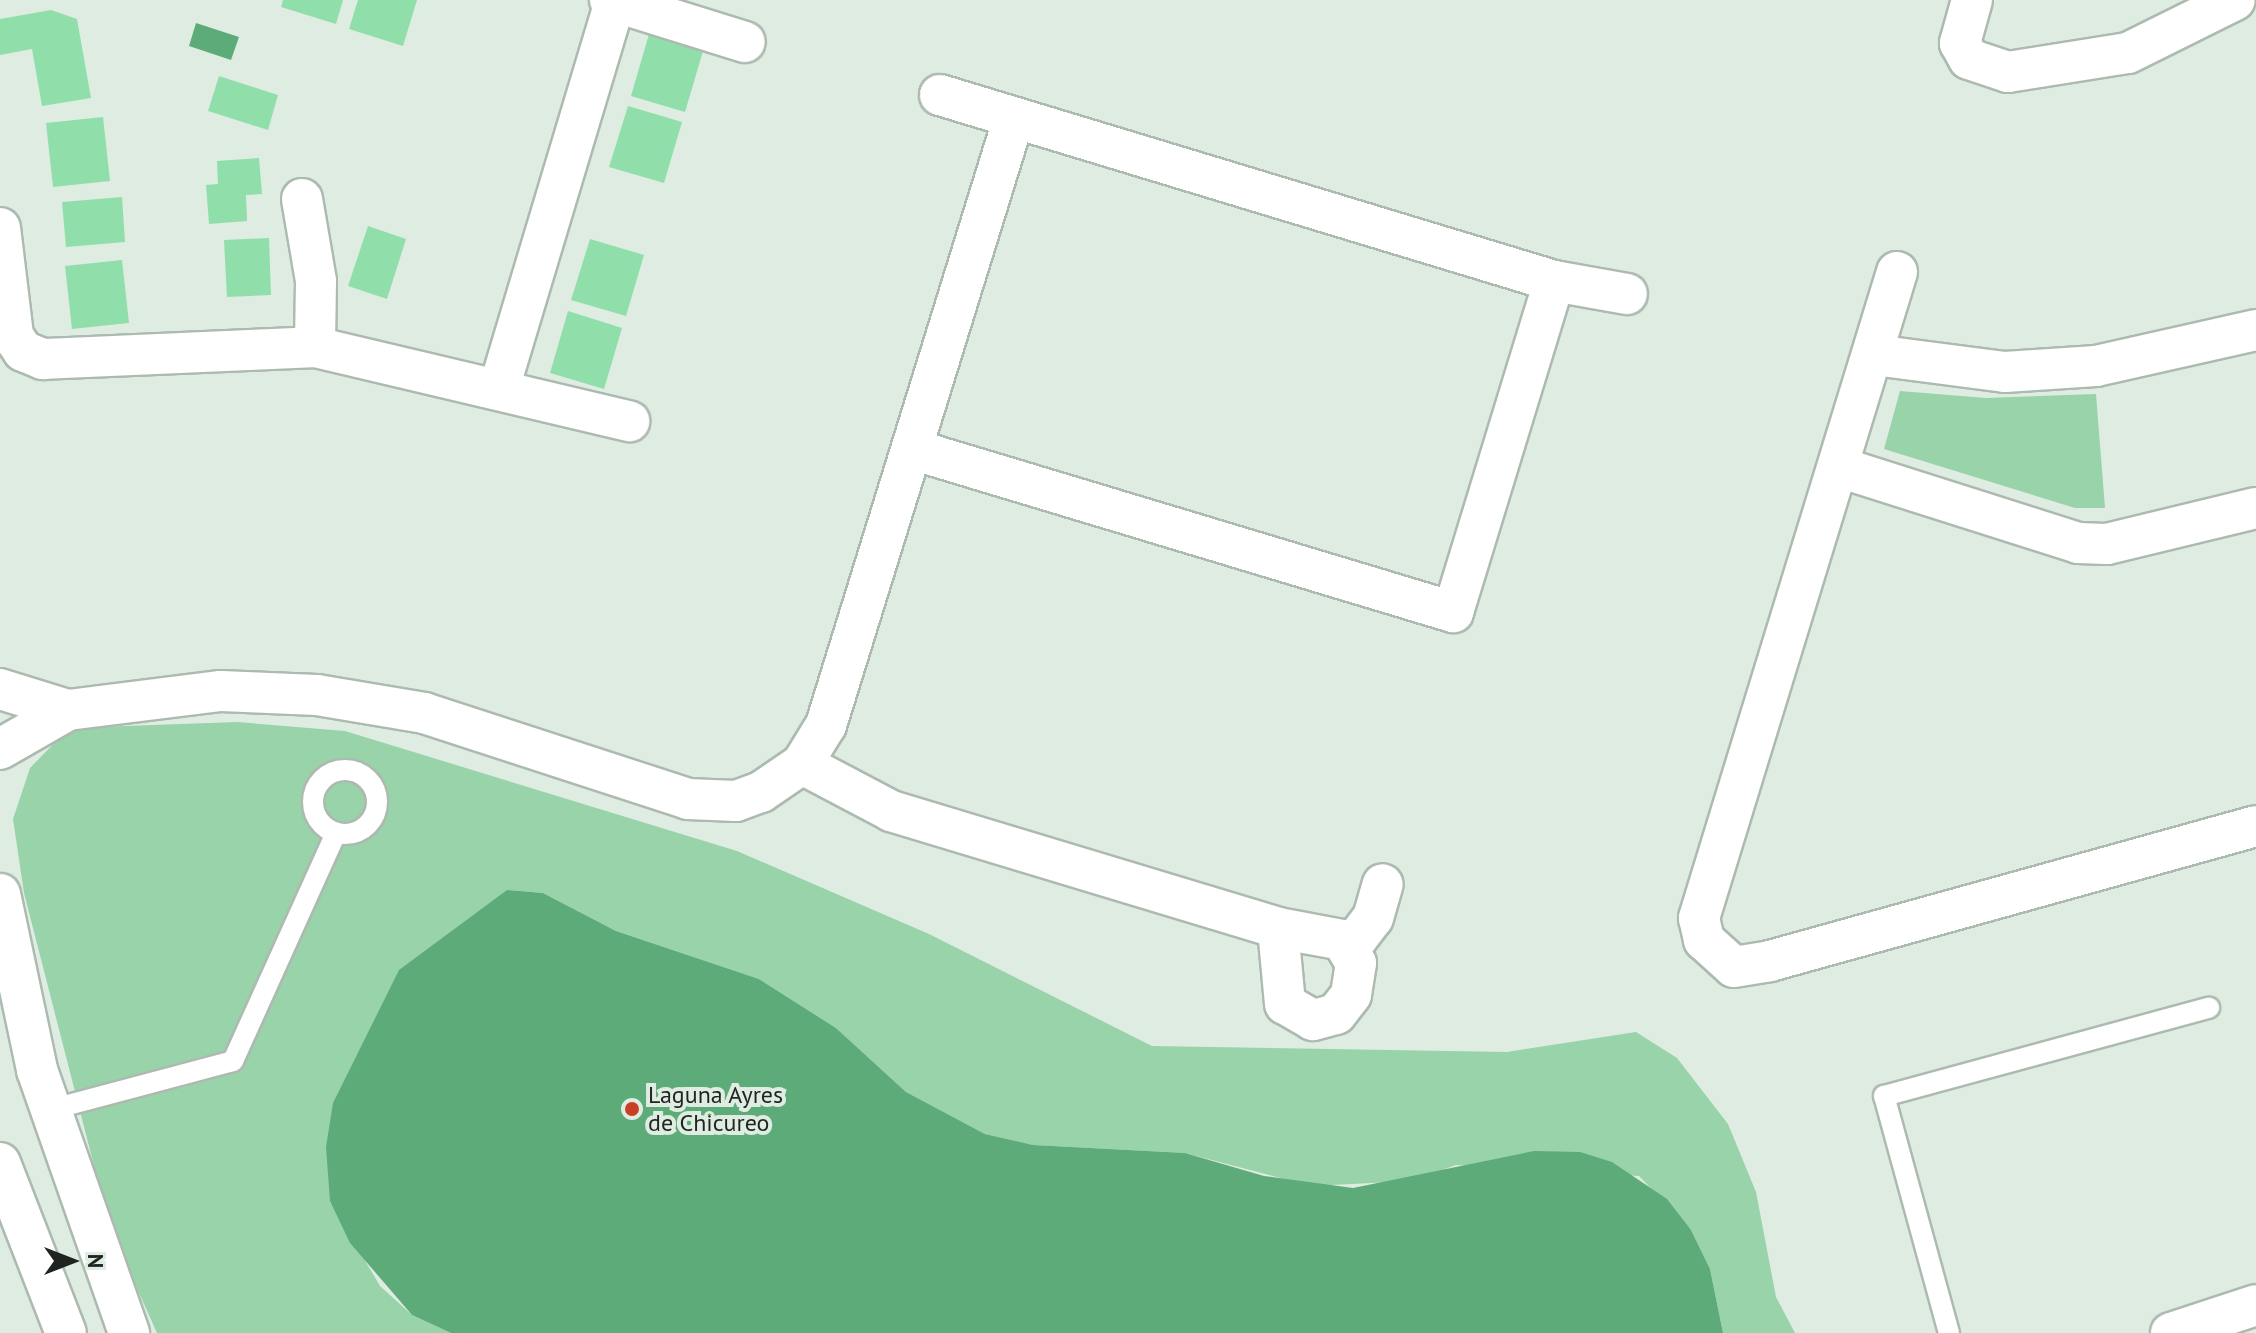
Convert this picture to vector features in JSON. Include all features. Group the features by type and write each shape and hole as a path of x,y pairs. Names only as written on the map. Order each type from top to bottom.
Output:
{"street":[{"path":"1972,0 1960,43 1969,59 2008,72 2128,53 2235,0"},
{"path":"500,385 612,1 745,42"},
{"path":"940,95 1013,121 1554,281 1627,294"},
{"path":"0,749 68,710 221,691 317,695 424,713 688,799 736,801 802,764 826,725 915,450 1013,121"},
{"path":"302,199 316,281 315,347"},
{"path":"0,228 13,336 23,351 43,359 315,347 500,385 629,421"},
{"path":"1897,272 1842,468 1699,918 1717,956 1734,967 1770,961 2256,826"},
{"path":"915,450 1453,612 1554,281"},
{"path":"1874,355 2005,372 2096,366 2255,332"},
{"path":"1842,468 2078,543 2107,544 2256,508"},
{"path":"0,689 68,710"},
{"path":"802,764 891,811 1278,928 1332,937 1350,948 1356,970 1345,1005 1324,1019 1302,1017 1279,993 1278,928"},
{"path":"1350,948 1373,918 1383,884"},
{"path":"4,916 49,1110 129,1333"},
{"path":"0,1163 66,1333"},
{"path":"2171,1333 2256,1305"}],"lane":[{"path":"49,1110 233,1061 336,833"},
{"path":"1949,1333 1884,1096 2209,1008"}],"shaded area":[{"path":"196,23 239,37 231,60 189,46"},
{"path":"1900,391 1986,398 2096,394 2105,508 2075,508 1884,449"},
{"path":"237,722 345,731 737,851 929,934 1152,1046 1507,1052 1636,1032 1677,1058 1728,1124 1756,1192 1776,1297 1795,1333 1723,1333 1710,1269 1691,1230 1639,1176 1456,1165 1412,1181 1311,1186 1185,1153 1033,1145 985,1134 906,1092 836,1028 759,979 616,931 543,893 507,890 330,1201 380,1286 412,1315 451,1333 157,1333 110,1228 24,893 13,819 30,768 69,728"},
{"name":"Laguna Ayres de Chicureo","path":"507,890 543,893 616,931 759,979 836,1028 906,1092 985,1134 1033,1145 1185,1153 1264,1176 1353,1188 1534,1151 1580,1152 1612,1162 1667,1199 1691,1230 1710,1269 1723,1333 451,1333 412,1315 350,1243 330,1201 326,1147 333,1103 399,970"}],"building":[{"path":"283,0 343,0 336,24 281,7"},
{"path":"358,0 417,0 403,46 349,29"},
{"path":"51,10 77,19 91,98 42,106 32,49 0,55 0,19"},
{"path":"649,34 703,51 685,112 631,96"},
{"path":"219,76 278,95 268,130 208,111"},
{"path":"628,106 682,122 664,183 609,167"},
{"path":"103,117 110,181 53,187 46,123"},
{"path":"259,158 262,194 246,195 247,221 209,224 206,185 218,184 217,161"},
{"path":"122,197 125,242 66,247 62,202"},
{"path":"368,226 406,239 387,299 348,286"},
{"path":"269,238 271,295 227,297 224,240"},
{"path":"590,239 644,255 626,316 571,300"},
{"path":"122,260 129,323 72,329 65,266"},
{"path":"568,311 622,328 604,389 550,373"}],"place":[{"name":"Laguna Ayres de Chicureo","path":"632,1109"}]}
